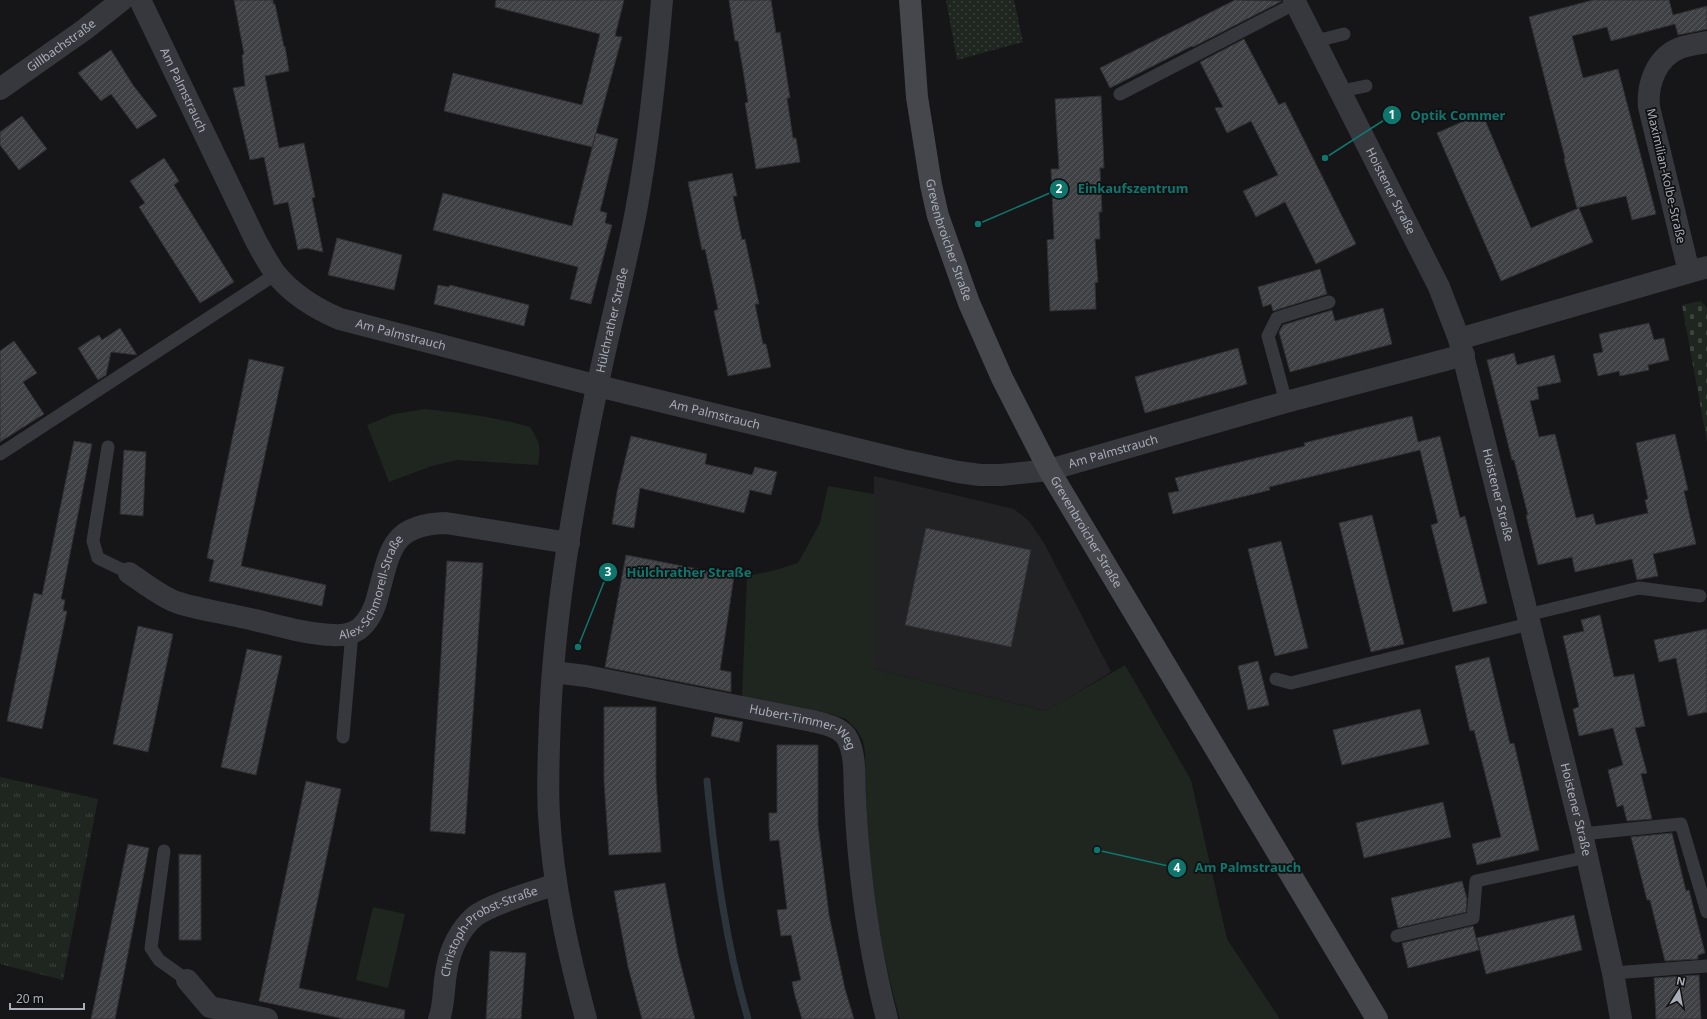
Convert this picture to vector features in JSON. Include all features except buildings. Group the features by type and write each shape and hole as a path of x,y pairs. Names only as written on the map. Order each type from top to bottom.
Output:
{"main road":[{"name":"Grevenbroicher Straße","path":"910,0 917,97 931,185 938,216 969,303 1006,386 1049,470 1377,1019"}],"street":[{"name":"Gillbachstraße","path":"0,89 84,30 122,0"},
{"name":"Am Palmstrauch","path":"140,0 256,241 276,274 298,295 309,303 340,319 598,386 958,472 1001,475 1049,470 1286,402 1462,347"},
{"name":"Hülchrather Straße","path":"586,1019 570,958 556,884 549,816 548,772 553,672 569,542 598,386 637,202 654,95 662,0"},
{"name":"Hoistener Straße","path":"1295,2 1439,287 1462,347 1528,620 1582,834 1614,973 1621,1019"},
{"name":"Maximilian-Kolbe-Straße","path":"1462,347 1698,270 1649,107 1648,96 1654,75 1668,55 1679,49 1707,42"},
{"name":"Alex-Schmorell-Straße","path":"129,573 175,602 299,630 342,635 359,629 372,613 392,548 398,539 411,529 431,523 446,523 569,542"},
{"name":"Hubert-Timmer-Weg","path":"553,672 586,676 812,721 830,726 844,734 848,739 854,765 859,855 864,906 887,1019"},
{"name":"Christoph-Probst-Straße","path":"439,1019 442,1011 446,968 449,956 465,926 474,917 485,910 556,884"},
{"path":"187,980 210,1007 267,1019"}],"lane":[{"path":"1120,94 1295,2"},
{"path":"1316,41 1344,34"},
{"path":"1341,91 1366,86"},
{"path":"0,454 276,274"},
{"path":"1286,402 1268,336 1277,318 1328,302"},
{"path":"108,447 92,541 98,558 129,573"},
{"path":"1276,679 1291,683 1528,620 1639,588 1700,596"},
{"path":"343,738 352,632"},
{"path":"1582,834 1681,824 1707,912"},
{"path":"164,851 151,948 159,960 187,980"},
{"path":"1397,936 1473,918 1476,880 1587,857"},
{"path":"1614,973 1707,966"}],"shaded area":[{"path":"874,476 1014,509 1029,521 1044,543 1111,672 1047,711 874,669"}],"green space":[{"path":"946,0 1014,0 1023,42 957,60"},
{"path":"1701,301 1707,308 1707,442 1682,305"},
{"path":"425,409 491,418 530,427 539,445 538,465 457,460 432,466 389,482 367,425 394,414"},
{"path":"828,486 874,494 874,669 1046,711 1125,665 1191,780 1227,939 1280,1019 900,1019 884,952 873,887 867,821 865,752 863,741 857,730 846,719 831,714 742,697 747,576 776,570 798,563 820,523"},
{"path":"0,777 98,799 63,980 0,964"},
{"path":"373,907 405,914 388,988 356,980"}],"waterway":[{"path":"707,781 727,931 748,1019"}],"place":[{"name":"Optik Commer","path":"1325,158"},
{"name":"Einkaufszentrum","path":"978,224"},
{"name":"Hülchrather Straße","path":"578,647"},
{"name":"Am Palmstrauch","path":"1097,850"}]}
